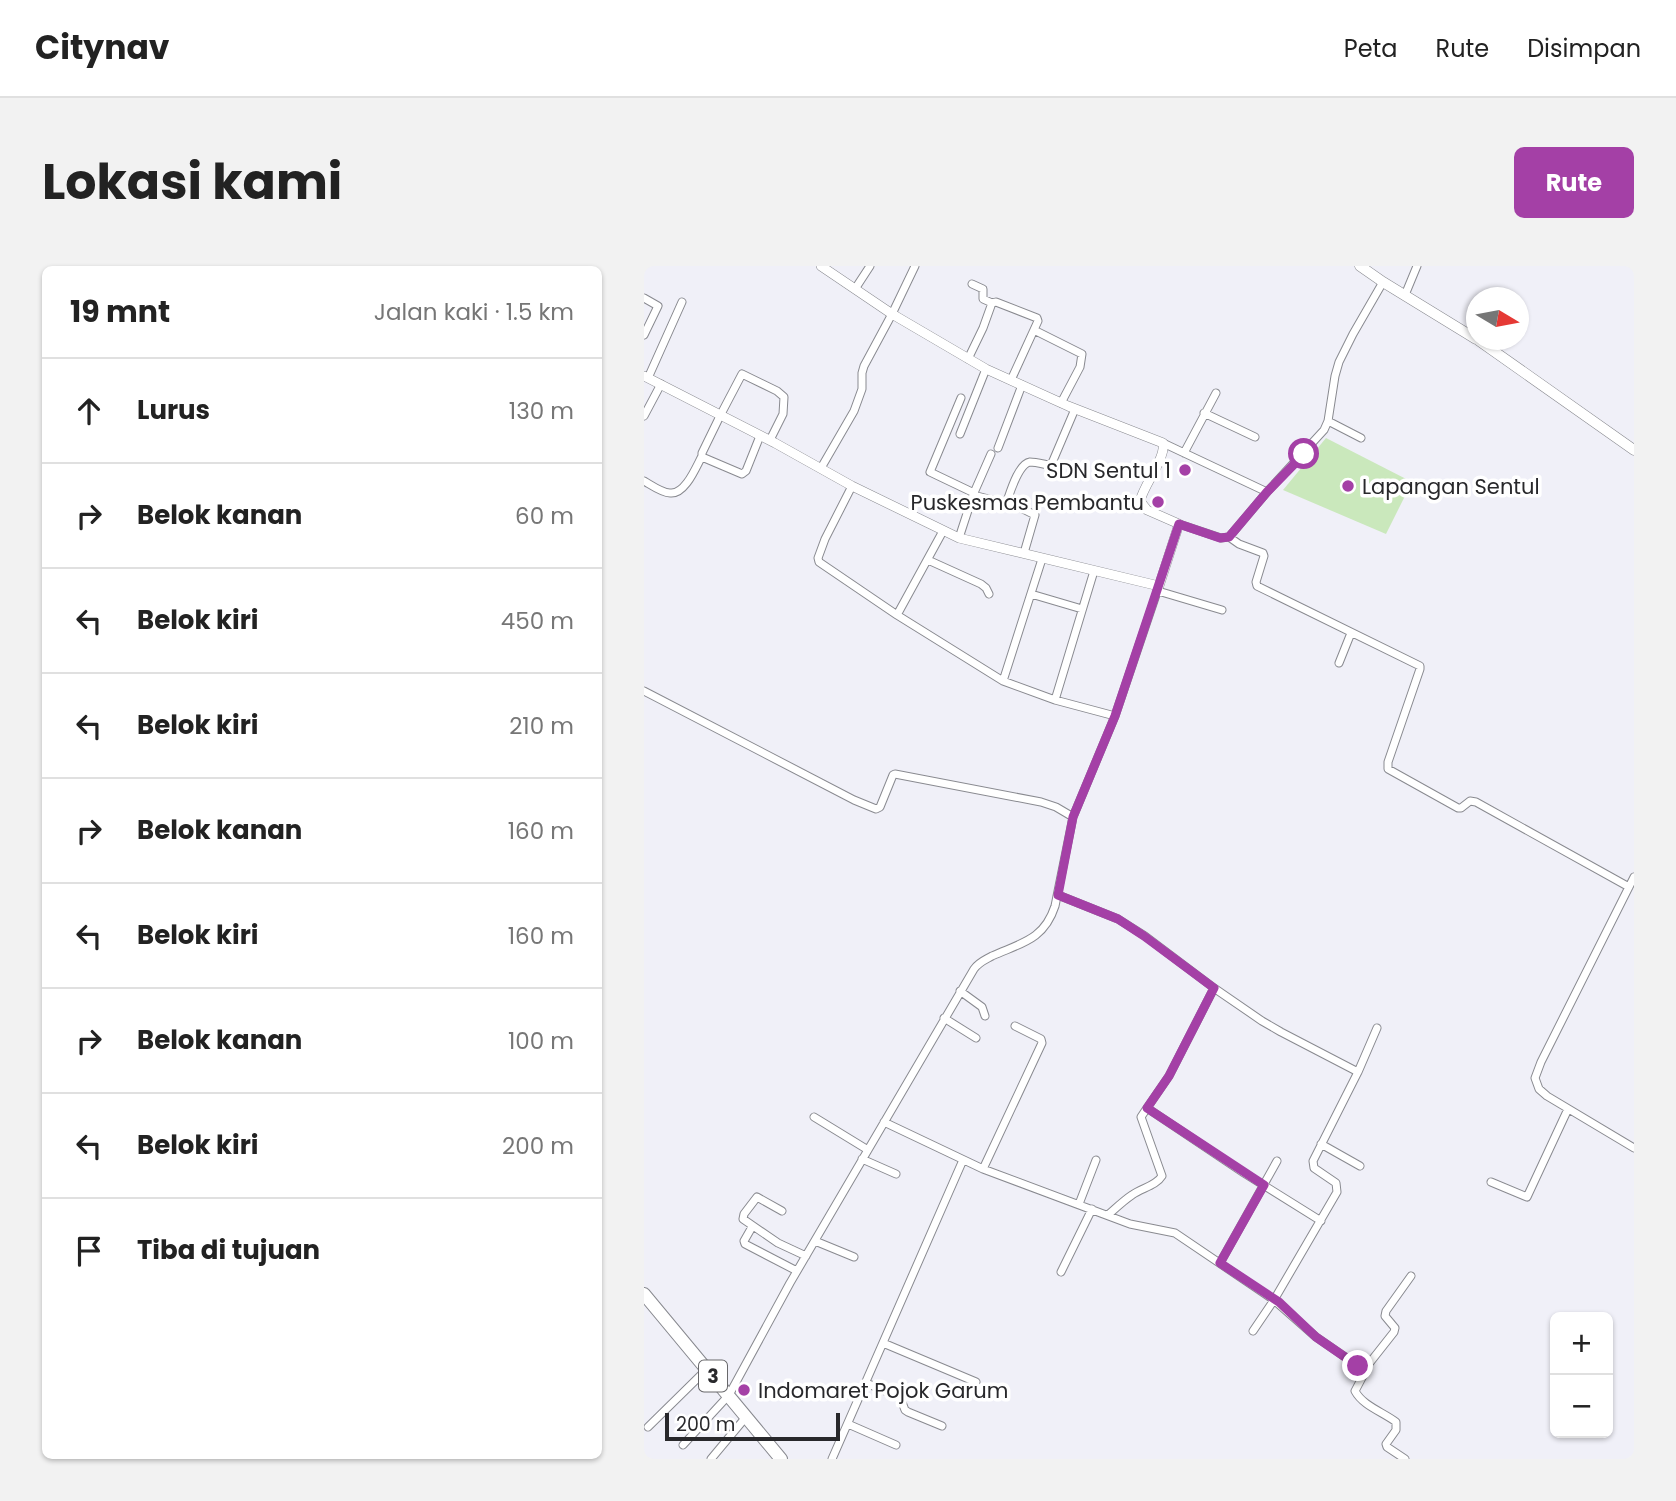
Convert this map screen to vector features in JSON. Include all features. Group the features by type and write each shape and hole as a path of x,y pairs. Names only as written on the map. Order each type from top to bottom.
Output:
{"highway":[{"name":"3","path":"644,1294 781,1459"}],"main road":[{"path":"1360,266 1466,332"},
{"path":"1493,350 1634,450"}],"street":[{"path":"821,266 892,314 986,369 1075,409 1163,443 1267,492"},
{"path":"855,289 870,266"},
{"path":"821,468 854,411 862,389 864,366 915,266"},
{"path":"1405,295 1418,266"},
{"path":"1229,537 1267,492 1318,439 1328,421 1339,362 1383,282"},
{"path":"972,284 983,289 983,299 1037,318 1011,380"},
{"path":"644,298 658,306 647,321 644,335"},
{"path":"682,302 646,377 770,440 852,486 959,538 1094,571 1222,610"},
{"path":"968,359 992,303"},
{"path":"1034,330 1082,354 1080,367 1061,403"},
{"path":"960,434 986,369"},
{"path":"644,481 667,493 675,493 684,486 702,456 720,414 742,374 784,397 784,409 770,440"},
{"path":"644,416 661,384"},
{"path":"959,538 974,494 1022,385"},
{"path":"1184,453 1216,393"},
{"path":"961,398 930,472 974,494 1019,507 1035,515 1024,553"},
{"path":"1006,503 1023,466 1030,462 1048,465 1052,463 1075,409"},
{"path":"1204,414 1255,437"},
{"path":"1328,421 1361,439"},
{"path":"702,456 742,474 746,471 760,436"},
{"path":"1163,443 1164,451 1142,494 1141,503 1147,510 1220,538 1229,537 1263,553 1257,586 1418,664 1420,668 1388,762 1388,769 1458,807 1461,808 1467,802 1476,802 1629,887"},
{"path":"852,486 825,539 818,560 897,615 1003,681 1055,700 1115,716"},
{"path":"683,1445 729,1395 788,1286 978,964 1025,943 1052,918 1073,817 1115,716 1179,524"},
{"path":"897,615 943,531"},
{"path":"1003,681 1042,558"},
{"path":"928,560 981,584 989,594"},
{"path":"1055,700 1094,571"},
{"path":"1031,594 1082,609"},
{"path":"1339,663 1351,633"},
{"path":"644,691 876,809 880,807 895,774 1041,802 1073,817"},
{"path":"1634,877 1535,1075 1541,1091 1634,1148"},
{"path":"1058,895 1118,919 1281,1032 1358,1072"},
{"path":"1108,1215 1134,1193 1160,1180 1161,1171 1142,1117 1169,1076 1214,988"},
{"path":"960,991 982,1007 985,1016"},
{"path":"944,1018 976,1038"},
{"path":"983,1170 1042,1043 1041,1039 1015,1026"},
{"path":"1253,1331 1338,1190 1336,1184 1312,1165 1377,1028"},
{"path":"1147,1108 1321,1221"},
{"path":"1491,1182 1527,1197 1568,1109"},
{"path":"814,1117 868,1150"},
{"path":"884,1122 983,1170 1135,1226 1175,1233 1274,1300 1324,1343 1364,1370"},
{"path":"1321,1144 1360,1166"},
{"path":"862,1159 895,1174"},
{"path":"832,1459 963,1160"},
{"path":"1079,1204 1096,1160"},
{"path":"1220,1263 1277,1161"},
{"path":"782,1211 757,1197 743,1217 752,1227 806,1256"},
{"path":"1061,1272 1092,1209"},
{"path":"752,1227 744,1243 797,1271"},
{"path":"815,1241 854,1256"},
{"path":"769,1256 778,1243"},
{"path":"789,1266 797,1252"},
{"path":"1405,1459 1386,1445 1396,1430 1396,1422 1379,1413 1355,1392 1364,1370 1394,1332 1395,1328 1385,1315 1386,1311 1411,1276"},
{"path":"883,1343 976,1382"},
{"path":"648,1427 706,1369"},
{"path":"866,1383 900,1397 907,1411 942,1426"},
{"path":"711,1459 746,1418"},
{"path":"848,1424 896,1445"}],"green space":[{"name":"Lapangan Sentul","path":"1326,438 1412,482 1386,534 1283,490"}],"place":[{"name":"SDN Sentul 1","path":"1185,470"},
{"name":"Lapangan Sentul","path":"1348,486"},
{"name":"Puskesmas Pembantu","path":"1158,502"},
{"name":"Indomaret Pojok Garum","path":"744,1390"}],"route":[{"path":"1304,454 1229,537 1220,538 1179,524 1115,716 1073,817 1058,895 1118,919 1214,988 1169,1076 1147,1108 1264,1185 1220,1263 1279,1302 1316,1337 1358,1366"}]}
